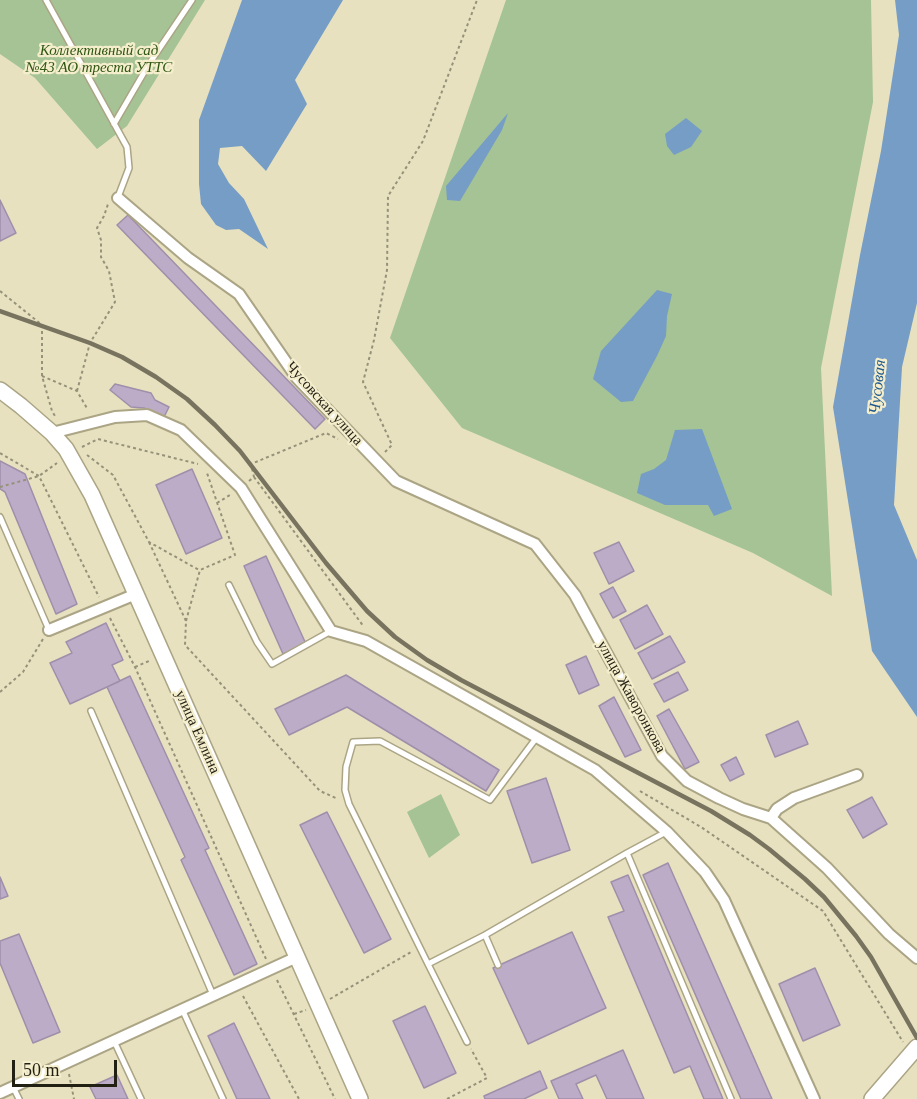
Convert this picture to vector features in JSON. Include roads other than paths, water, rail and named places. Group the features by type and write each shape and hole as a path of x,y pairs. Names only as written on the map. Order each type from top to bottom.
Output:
{"street":[{"name":"Чусовская улица","path":"118,198 188,258 239,294 297,378 396,481 535,544"},
{"name":"улица Емлина","path":"0,390 58,431 74,452 360,1099"},
{"path":"58,431 116,417 147,416 181,430 241,488 331,631 366,641 595,770 668,831 705,872 724,900 814,1099"},
{"name":"улица Жаворонкова","path":"535,544 575,595 662,756 687,781 743,809 771,818 827,868 889,934 917,958"},
{"path":"49,630 136,594"},
{"path":"771,818 777,809 794,798 857,775"},
{"path":"0,1093 297,957"},
{"path":"872,1099 917,1047"}],"lane":[{"path":"46,0 127,147 129,168 118,198"},
{"path":"114,124 149,64 192,0"},
{"path":"0,517 49,630"},
{"path":"229,585 257,642 272,664 331,631"},
{"path":"91,711 213,995"},
{"path":"467,1042 349,804 345,790 346,767 353,742 380,741 490,800 537,736"},
{"path":"428,964 668,831"},
{"path":"627,853 731,1099"},
{"path":"484,935 498,965"},
{"path":"182,1010 223,1099"},
{"path":"114,1041 141,1099"},
{"path":"13,1087 19,1099"}],"water":[{"path":"242,0 343,0 295,80 307,104 266,171 242,146 220,148 218,164 229,183 244,199 268,249 239,229 226,230 216,225 201,204 199,120"},
{"name":"Чусовая","path":"895,0 917,0 917,303 902,367 894,505 917,560 917,717 872,651 833,407 881,151 899,35"},
{"path":"508,113 502,130 460,201 447,200 446,186"},
{"path":"686,118 702,131 691,147 674,155 667,146 665,134"},
{"path":"657,290 672,294 667,316 666,336 633,401 621,402 593,379 601,351"},
{"path":"702,429 732,509 714,516 708,505 665,505 637,493 641,474 654,469 666,460 675,430"}],"railway":[{"path":"0,311 90,343 122,357 187,399 240,451 326,563 367,611 395,637 427,660 711,811 769,849 824,897 856,936 871,957 917,1038"}],"park label":[{"name":"Коллективный сад №43 АО треста УТТС","path":"99,60"}]}
